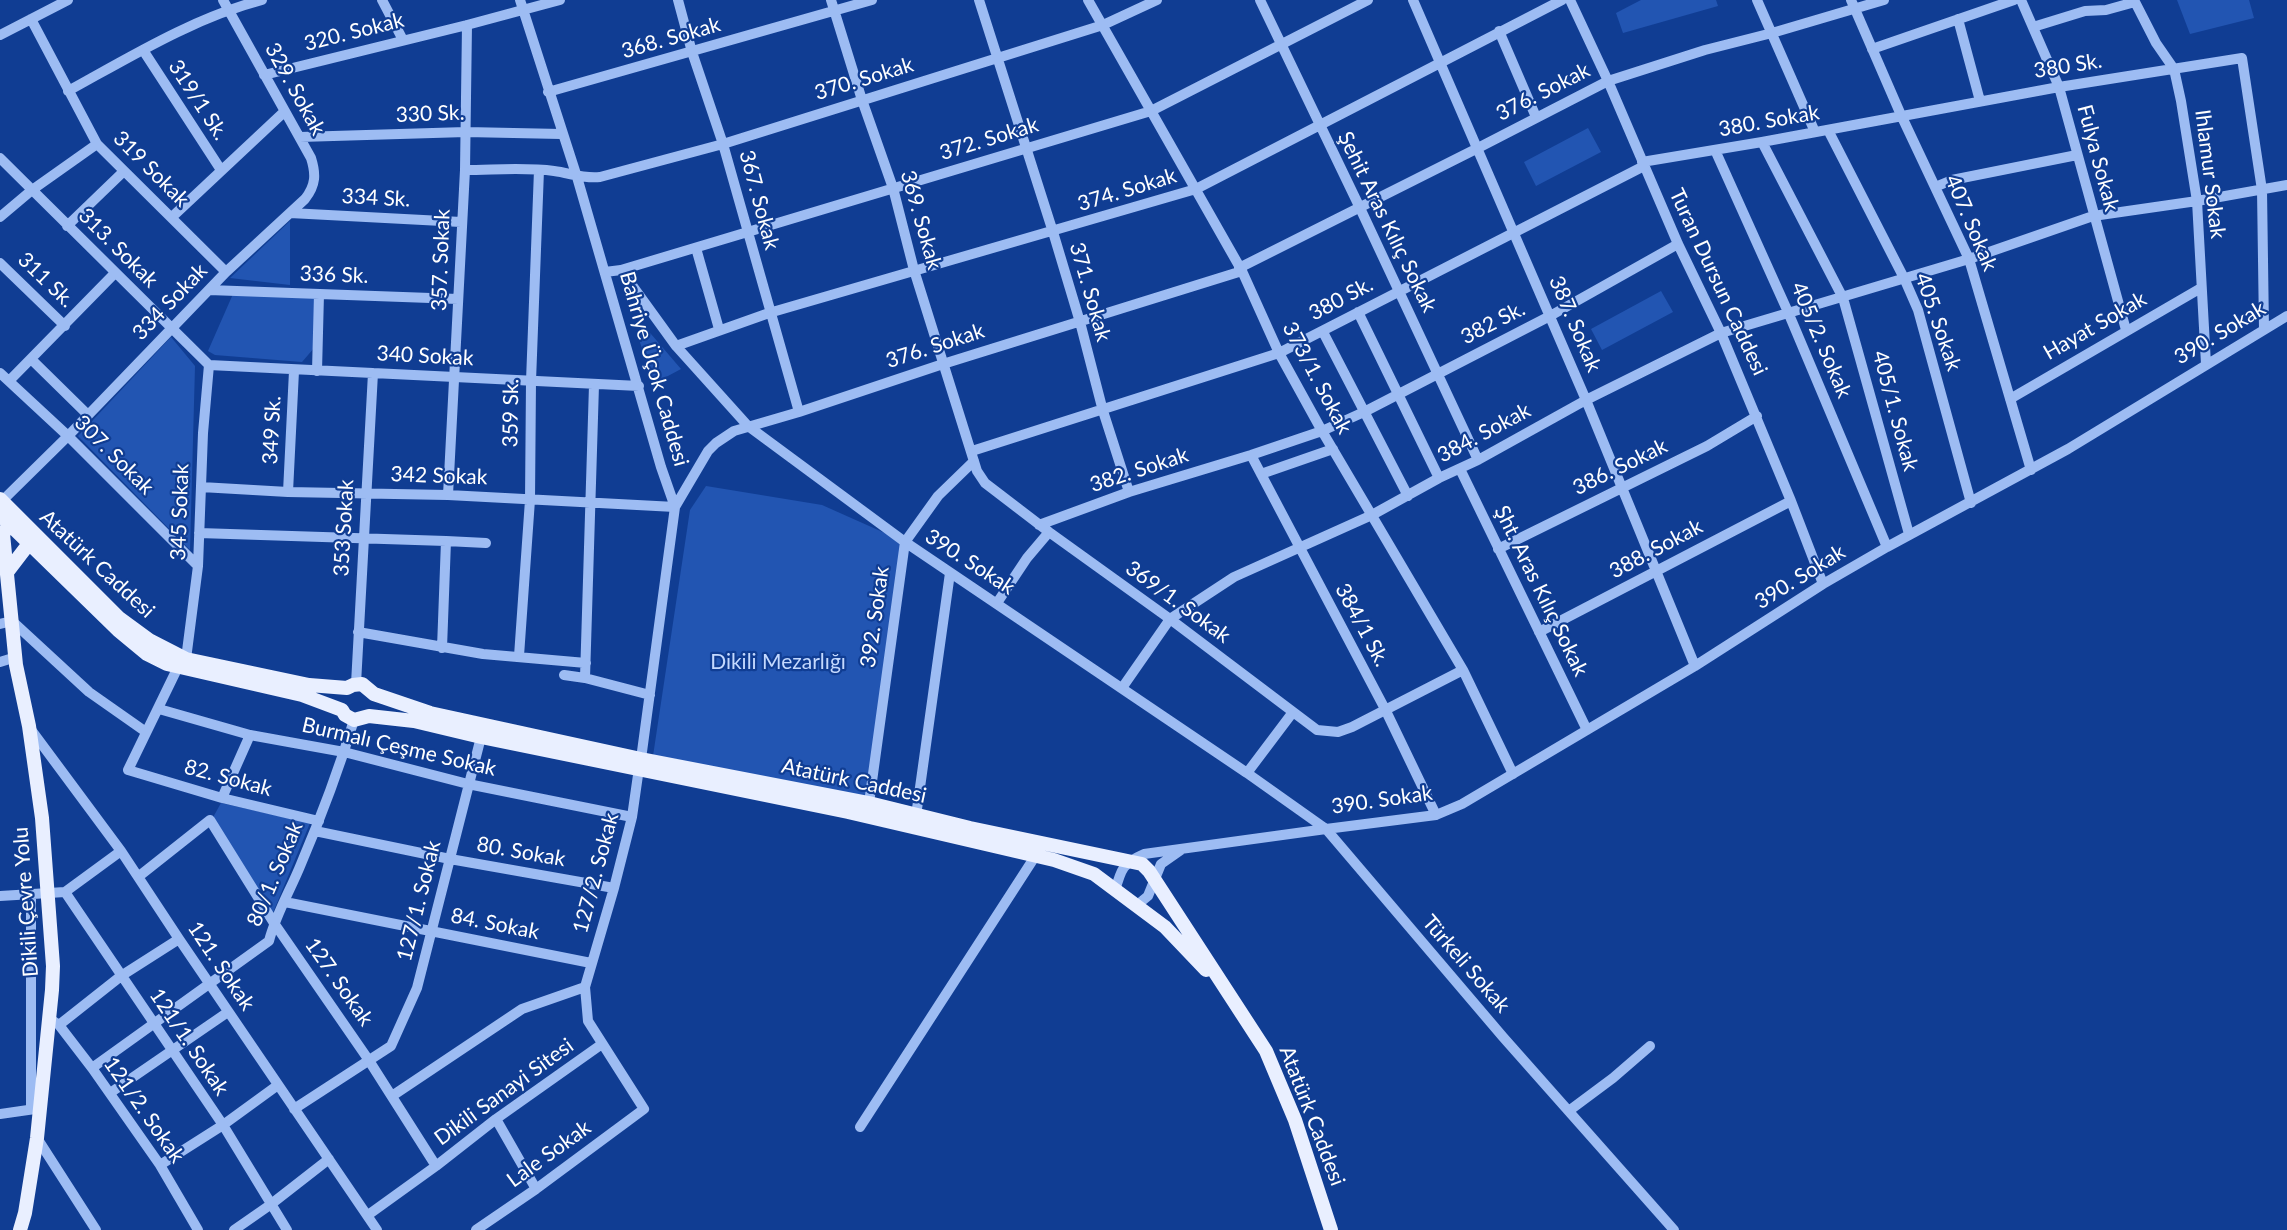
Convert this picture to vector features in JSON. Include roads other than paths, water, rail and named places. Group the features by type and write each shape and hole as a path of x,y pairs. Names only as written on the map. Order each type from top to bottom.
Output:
{"main road":[{"name":"Atatürk Caddesi","path":"5,511 32,539 119,618 182,663 302,694 342,710 345,715 354,720 369,716 414,721 481,737 869,803 916,816 1142,864 1155,880 1266,1051 1299,1128 1331,1230"},
{"name":"Dikili Çevre Yolu","path":"5,511 3,534 8,571 6,622 16,657 29,726 42,818 49,892 54,1022 35,1109 37,1138 26,1213 20,1230"},
{"path":"8,571 32,539"},
{"name":"Atatürk Caddesi","path":"182,663 309,685 366,686 374,694 430,713 1036,855 1094,874 1165,927 1215,980 1246,1021"},
{"path":"342,710 341,696 352,686"},
{"path":"369,716 375,708 374,694"}],"street":[{"path":"0,35 68,0"},
{"path":"68,91 225,4 262,0"},
{"path":"382,0 403,40"},
{"name":"320. Sokak","path":"264,75 467,25 522,5 560,0"},
{"name":"367. Sokak","path":"678,0 692,52 723,144 769,313 799,412"},
{"name":"369. Sokak","path":"831,0 862,100 893,188 914,270 973,456"},
{"name":"368. Sokak","path":"548,92 872,0"},
{"name":"371. Sokak","path":"979,0 1053,232 1103,411 1130,492"},
{"name":"373/1. Sokak","path":"1088,0 1240,270 1279,353 1462,670 1513,774"},
{"name":"370. Sokak","path":"465,170 539,170 577,177 600,177 723,144 1103,25 1157,0"},
{"name":"Şehit Aras Kılıç Sokak","path":"1260,0 1478,460"},
{"name":"372. Sokak","path":"605,272 621,270 696,248 1151,111 1368,0"},
{"name":"387. Sokak","path":"1413,0 1586,400 1695,666"},
{"name":"374. Sokak","path":"676,346 769,313 1196,189 1562,0"},
{"name":"Turan Dursun Caddesi","path":"1570,0 1608,81 1678,244 1721,333 1757,417 1823,585"},
{"path":"1757,0 1815,132"},
{"name":"376. Sokak","path":"675,507 708,451 726,435 748,426 799,412 1240,270 1608,81 1705,50 1772,33 1853,4 1884,0"},
{"path":"1872,49 2014,0"},
{"name":"Fulya Sokak","path":"2021,0 2059,87 2126,330"},
{"path":"2033,27 2085,11 2106,10 2134,1"},
{"name":"Ihlamur Sokak","path":"2134,1 2156,43 2174,69 2197,201 2206,364"},
{"name":"329. Sokak","path":"225,4 311,158 315,177 314,186 305,199"},
{"name":"407. Sokak","path":"1853,4 1901,115 1969,259 2031,470"},
{"name":"Bahriye Üçok Caddesi","path":"522,5 561,134 577,177 661,467 675,507 640,763"},
{"name":"319 Sokak","path":"31,19 97,144 226,272"},
{"path":"1958,19 1980,101"},
{"name":"357. Sokak","path":"448,495 465,170 467,25"},
{"path":"1499,31 1536,117"},
{"name":"319/1 Sk.","path":"143,50 221,170"},
{"name":"380 Sk.","path":"1901,115 2242,58 2262,190"},
{"path":"172,217 284,112"},
{"name":"380. Sokak","path":"1643,164 1901,115"},
{"name":"405. Sokak","path":"1828,130 1918,310 1971,503"},
{"name":"330 Sk.","path":"300,137 466,132 561,134"},
{"name":"405/1. Sokak","path":"1762,142 1843,298 1909,534"},
{"path":"0,217 32,190 97,144"},
{"name":"405/2. Sokak","path":"1715,150 1788,312 1887,547"},
{"path":"1935,187 1952,180 2077,155"},
{"name":"313. Sokak","path":"0,158 208,365"},
{"name":"380 Sk.","path":"973,456 1279,353 1515,234 1643,164"},
{"name":"359 Sk.","path":"519,656 530,500 531,381 539,170"},
{"path":"67,226 123,172"},
{"name":"384. Sokak","path":"1122,688 1170,620 1234,577 1372,515 1586,400 1721,333 1969,259 2093,216 2287,185"},
{"path":"2262,190 2264,330"},
{"name":"334 Sokak","path":"5,511 68,436 171,328 226,272 305,199"},
{"name":"334 Sk.","path":"290,213 461,222"},
{"name":"382 Sk.","path":"1322,430 1364,412 1550,316 1678,244"},
{"path":"696,248 719,329"},
{"name":"311 Sk.","path":"0,263 65,326"},
{"name":"390. Sokak","path":"621,270 676,346 748,426 905,542 1326,829 1436,814 1462,804 1695,666 1887,547 2031,470 2287,316"},
{"path":"9,381 115,273"},
{"name":"Hayat Sokak","path":"2010,399 2201,288"},
{"name":"336 Sk.","path":"208,290 458,299"},
{"path":"317,371 319,294"},
{"path":"1358,312 1440,478"},
{"path":"1323,332 1408,496"},
{"path":"31,359 88,416"},
{"name":"340 Sokak","path":"208,365 294,371 639,386"},
{"name":"345 Sokak","path":"128,770 182,663 198,566 208,365"},
{"name":"349 Sk.","path":"288,492 294,371"},
{"name":"307. Sokak","path":"0,372 68,436 198,566"},
{"name":"353 Sokak","path":"352,686 358,632 373,373"},
{"path":"585,678 594,385"},
{"name":"386. Sokak","path":"1498,549 1707,446 1757,417"},
{"name":"382. Sokak","path":"1039,525 1130,492 1251,455 1322,430"},
{"path":"1261,474 1333,448"},
{"name":"384/1 Sk.","path":"1251,455 1385,709 1436,814"},
{"name":"369/1. Sokak","path":"973,456 980,478 985,483 1317,730 1338,732 1462,670"},
{"name":"392. Sokak","path":"869,803 905,542 938,496 973,456"},
{"name":"Şht. Aras Kılıç Sokak","path":"1460,469 1587,730"},
{"name":"342 Sokak","path":"201,487 288,492 448,495 675,507"},
{"name":"388. Sokak","path":"1539,632 1791,501"},
{"path":"997,603 1027,558 1049,532"},
{"path":"199,533 486,543"},
{"path":"442,648 446,542"},
{"path":"916,816 950,573"},
{"path":"6,622 88,692 146,732"},
{"path":"358,632 483,654 586,663"},
{"path":"0,662 16,657"},
{"path":"564,675 585,678 650,695"},
{"name":"Burmalı Çeşme Sokak","path":"159,709 250,735 344,752 468,784 632,817"},
{"path":"1247,773 1293,712"},
{"name":"80/1. Sokak","path":"92,1068 269,941 274,923 317,826 354,720"},
{"name":"121. Sokak","path":"29,726 122,850 209,984 377,1230"},
{"path":"222,798 250,735"},
{"name":"127/1. Sokak","path":"294,1109 391,1046 417,988 481,737"},
{"name":"127/2. Sokak","path":"602,1044 588,1021 585,987 632,817 640,763"},
{"name":"82. Sokak","path":"128,770 317,826"},
{"name":"127. Sokak","path":"138,877 210,820 274,923 368,1059 436,1166"},
{"name":"80. Sokak","path":"317,826 450,859 614,888"},
{"path":"1114,891 1120,872 1128,861 1144,854 1326,829"},
{"name":"Türkeli Sokak","path":"1326,829 1496,1028 1674,1230"},
{"path":"1137,906 1148,896 1161,864 1184,848"},
{"path":"0,896 65,892 122,850"},
{"path":"860,1127 1036,855"},
{"name":"121/1. Sokak","path":"65,892 222,1125 287,1230"},
{"path":"0,1114 35,1109 31,894"},
{"name":"84. Sokak","path":"285,902 591,963"},
{"path":"54,1022 179,939"},
{"path":"392,1096 522,1009 585,987"},
{"path":"110,1094 228,1012"},
{"name":"121/2. Sokak","path":"54,1022 92,1068 160,1165 198,1230"},
{"name":"Dikili Sanayi Sitesi","path":"368,1215 496,1119 602,1044 644,1109"},
{"path":"1570,1110 1613,1078 1650,1046"},
{"path":"160,1165 278,1085"},
{"name":"Lale Sokak","path":"476,1230 644,1109"},
{"path":"496,1119 536,1189"},
{"path":"37,1138 96,1230"},
{"path":"234,1230 329,1159"}],"park label":[{"name":"Dikili Mezarlığı","path":"778,662"}]}
